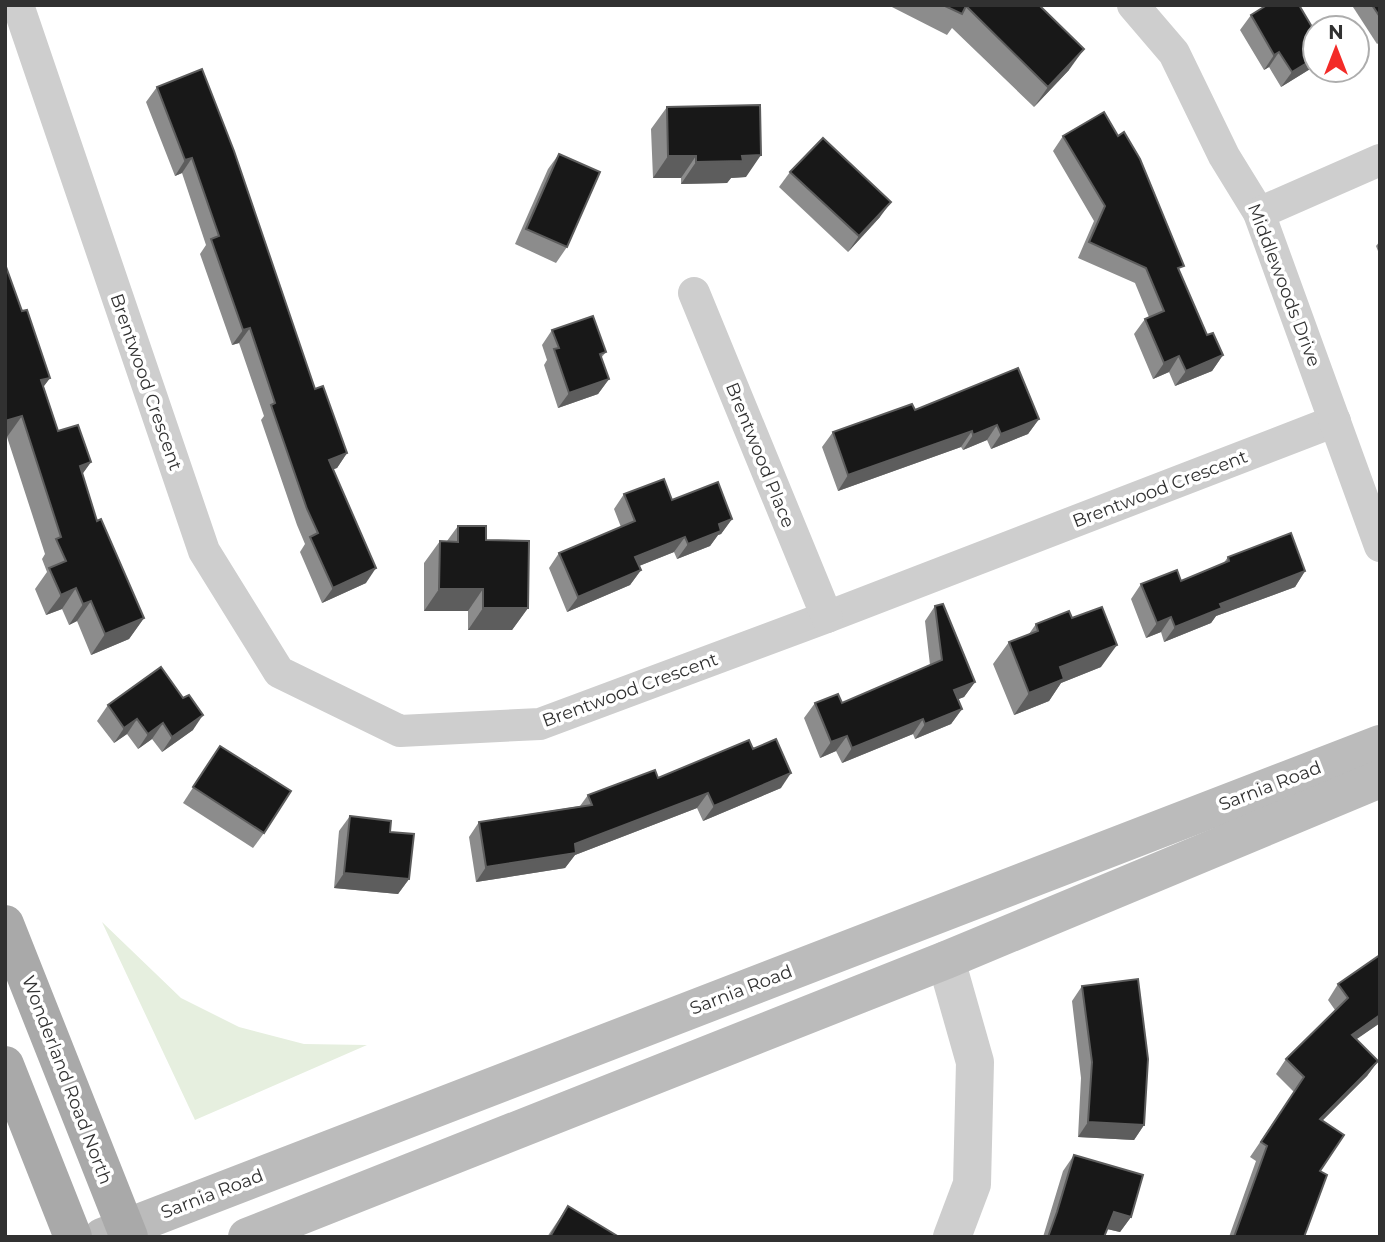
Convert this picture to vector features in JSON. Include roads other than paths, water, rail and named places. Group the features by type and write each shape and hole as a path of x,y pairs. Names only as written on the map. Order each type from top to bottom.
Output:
{"main road":[{"name":"Sarnia Road","path":"119,1234 1380,744"},
{"name":"Sarnia Road","path":"247,1237 946,960 1380,779"},
{"name":"Wonderland Road North","path":"5,923 119,1234"},
{"path":"5,1065 73,1237"}],"street":[{"name":"Brentwood Crescent","path":"18,5 204,551 279,672 400,732 540,724 827,617 1335,421"},
{"name":"Middlewoods Drive","path":"1133,5 1174,53 1224,156 1259,213 1380,546"},
{"path":"1259,213 1380,160"},
{"name":"Brentwood Place","path":"694,293 827,617"},
{"path":"946,960 975,1062 972,1184 952,1237"}]}
